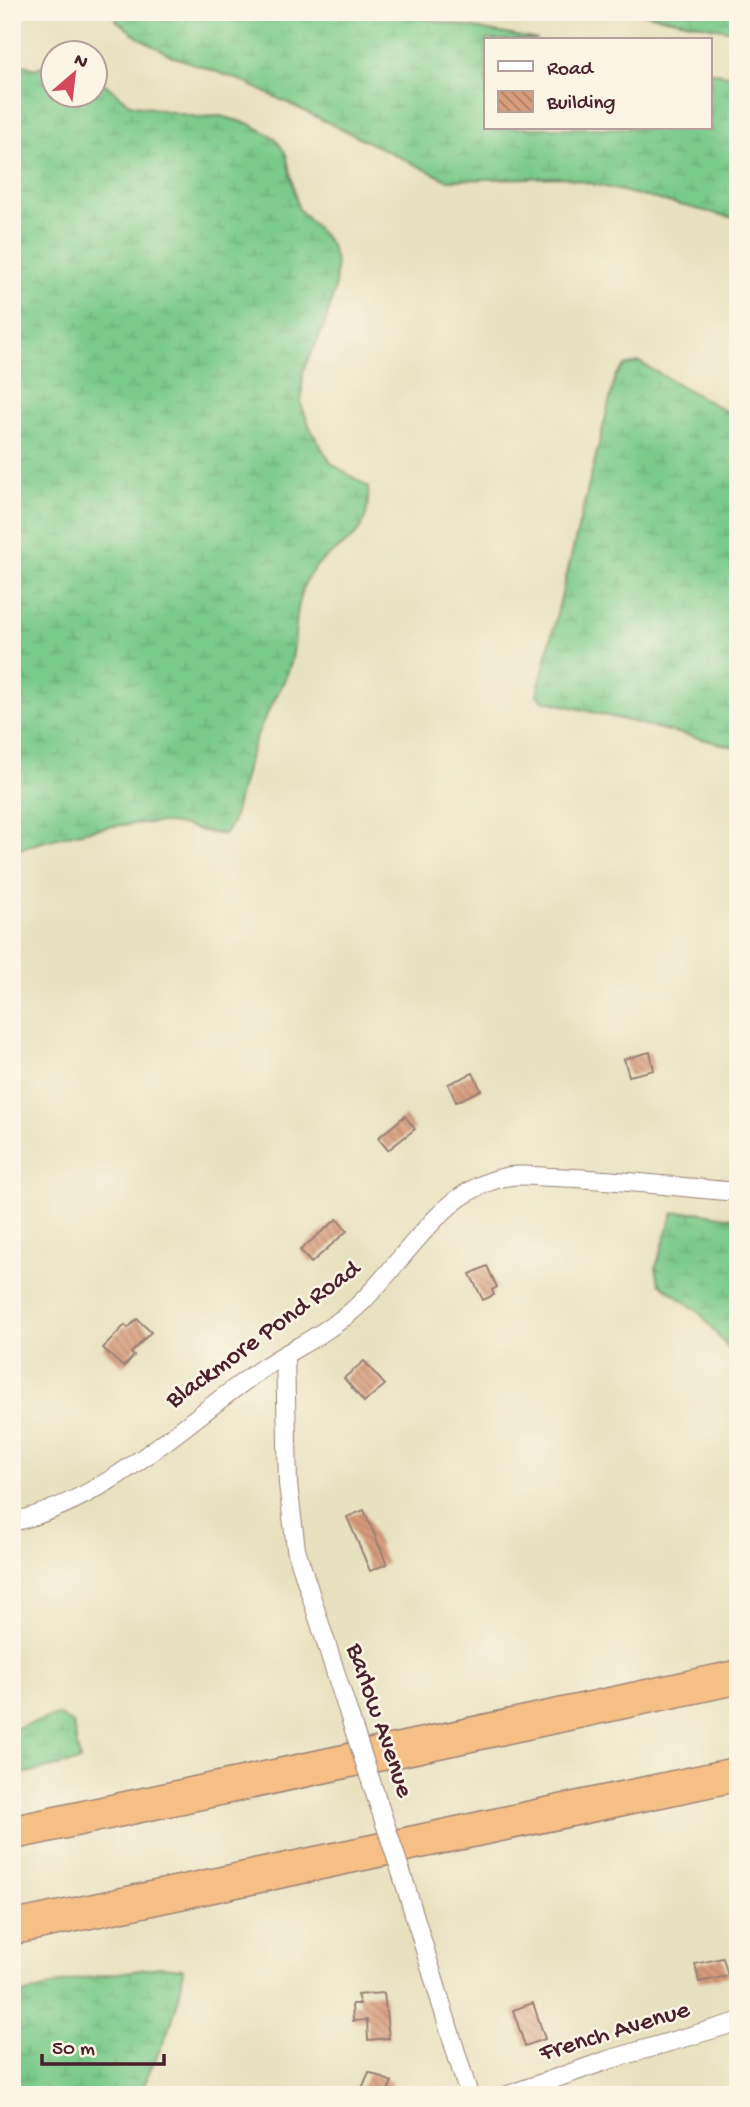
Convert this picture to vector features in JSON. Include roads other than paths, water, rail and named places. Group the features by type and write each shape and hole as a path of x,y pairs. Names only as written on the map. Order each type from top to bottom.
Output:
{"highway":[{"path":"12,1833 738,1677"},
{"path":"12,1928 738,1774"}],"street":[{"name":"Blackmore Pond Road","path":"12,1522 66,1506 99,1490 285,1355 351,1312 385,1280 422,1232 452,1204 493,1180 508,1176 595,1178 738,1192"},
{"name":"Barlow Avenue","path":"285,1355 288,1483 296,1549 404,1881 468,2095"},
{"name":"French Avenue","path":"508,2095 608,2060 738,2022"}]}
